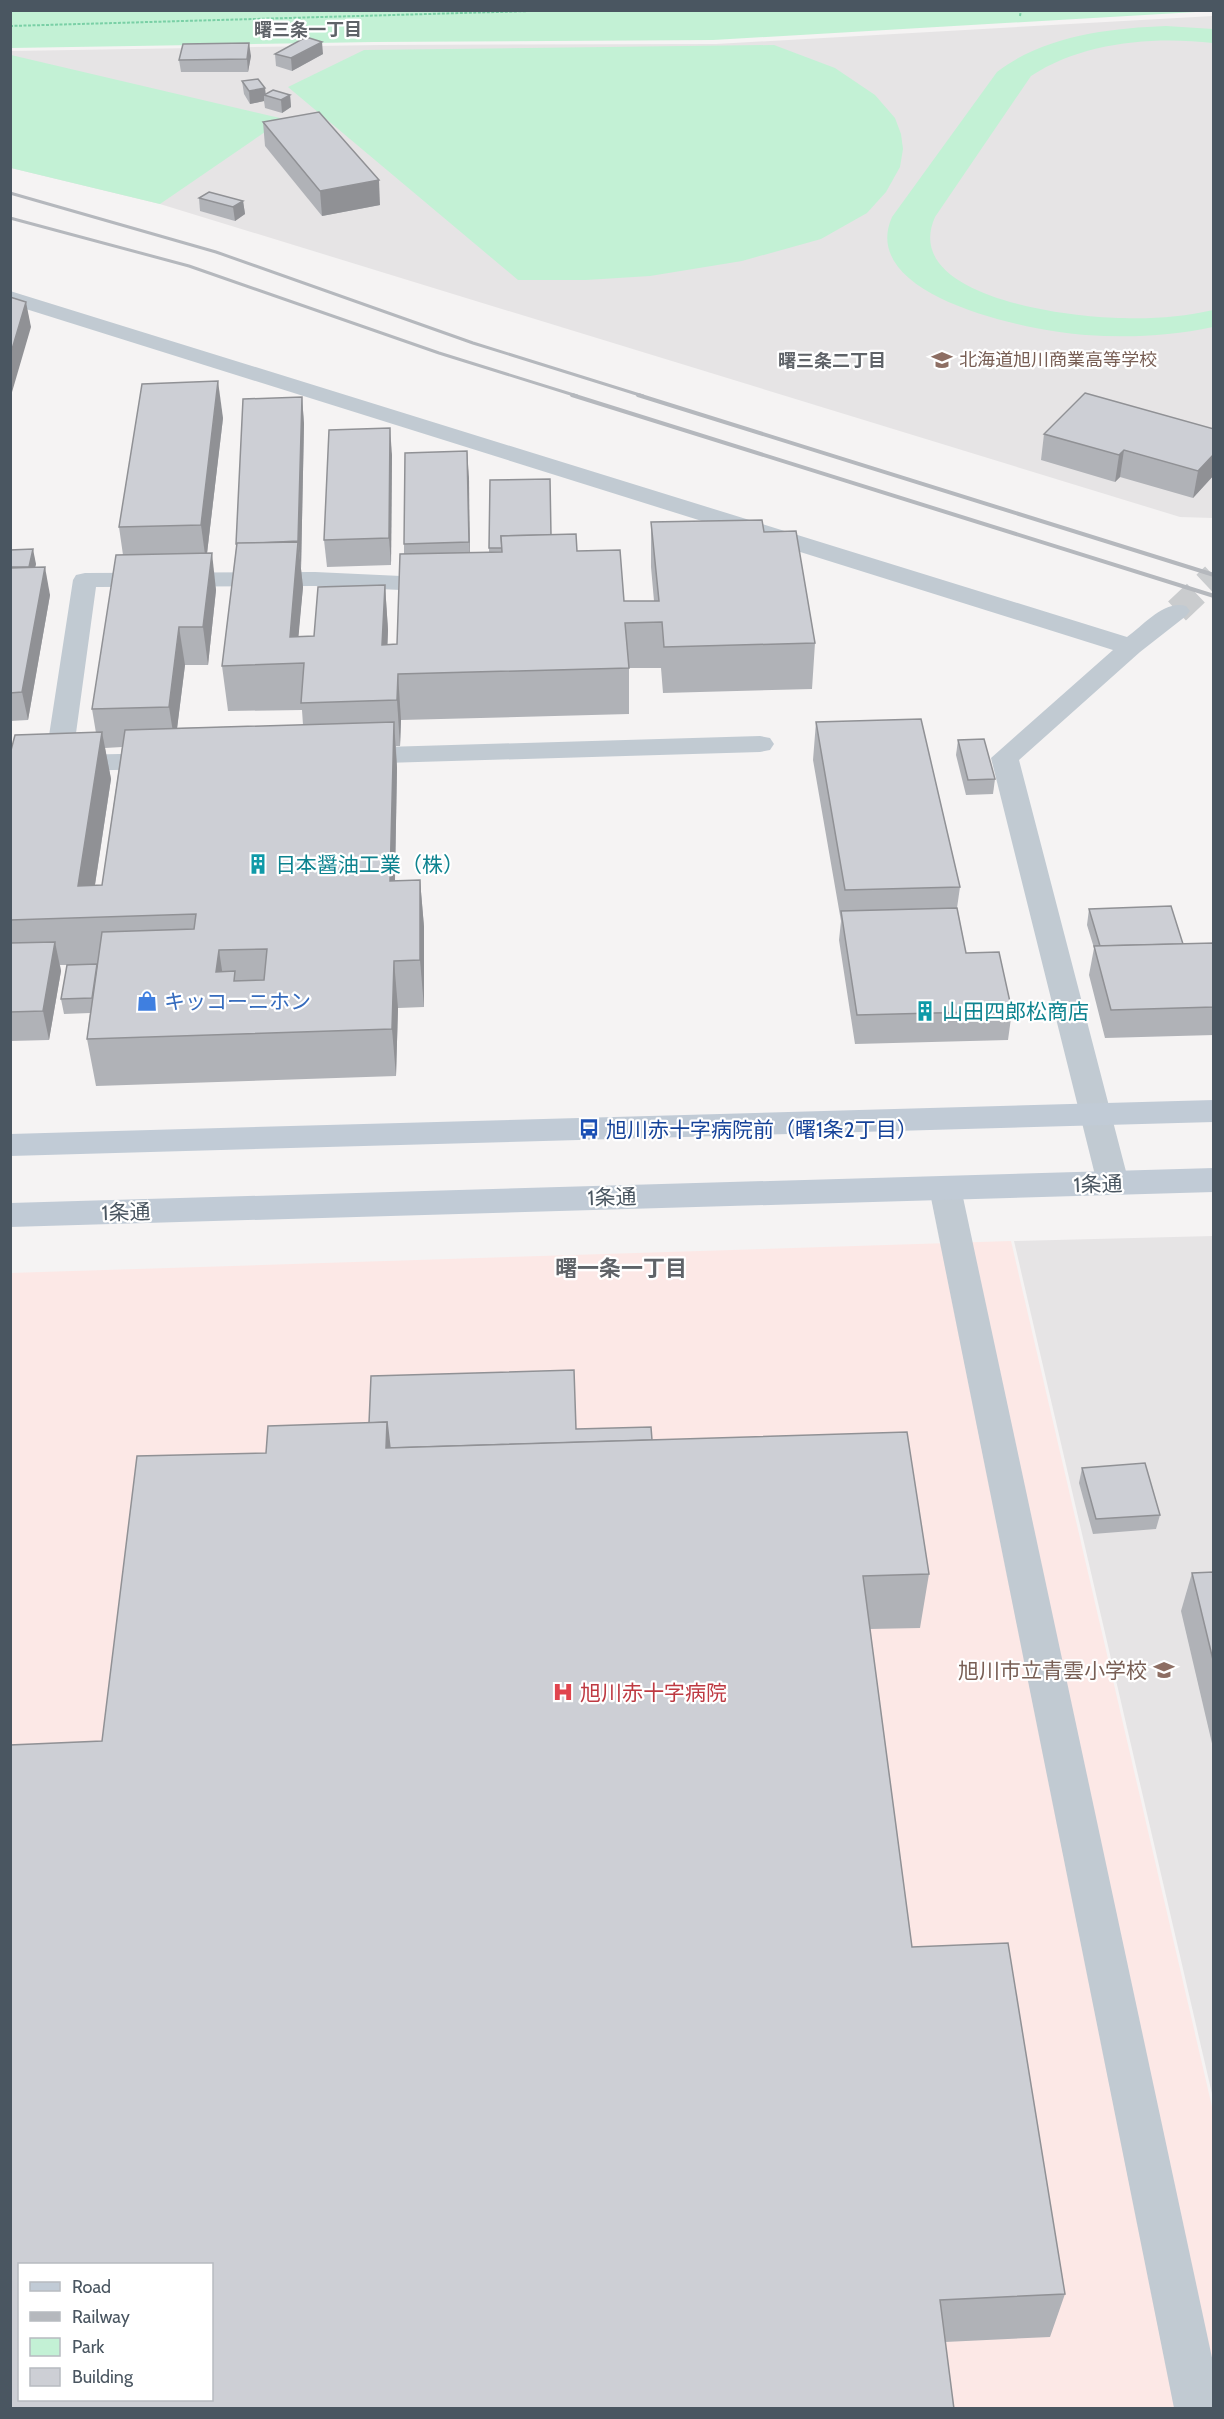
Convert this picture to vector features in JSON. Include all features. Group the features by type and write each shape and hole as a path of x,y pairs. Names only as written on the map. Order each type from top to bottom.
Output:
{"street":[{"path":"10,297 1131,647"},
{"path":"58,764 85,580 315,579 464,586"},
{"path":"1113,1183 1005,758 1131,647 1177,611"},
{"path":"320,757 760,744"},
{"path":"10,764 189,760"},
{"path":"10,1145 1214,1111"},
{"name":"1条通","path":"10,1215 1214,1180"},
{"path":"945,1188 1198,2409"}],"path":[{"path":"10,26 566,10"},
{"path":"1020,16 1021,10"}],"shaded area":[{"name":"北海道旭川商業高等学校","path":"1213,16 1213,518 1180,517 160,204 11,168 11,51 380,45 716,44"},
{"name":"旭川市立青雲小学校","path":"1213,1236 1213,2098 1014,1241"},
{"name":"旭川赤十字病院","path":"1011,1241 1213,2111 1213,2408 11,2408 10,1273"}],"green space":[{"path":"10,11 1213,11 713,40 374,42 11,48"},
{"path":"1166,26 1213,29 1213,43 1167,40 1119,44 1073,56 1031,76 935,217 931,245 942,267 966,285 997,298 1067,314 1099,317 1157,318 1213,310 1213,327 1150,336 1118,336 1086,335 1029,327 956,305 924,289 900,269 888,245 892,217 997,72 1035,50 1078,36 1122,29"},
{"path":"774,45 835,68 875,95 895,118 901,134 903,149 900,167 886,192 867,213 821,239 742,261 650,276 586,280 518,280 288,87 364,50"},
{"path":"11,55 284,119 160,204 11,168"}],"building":[{"path":"306,37 322,42 291,58 275,54"},
{"path":"249,43 247,59 179,60 183,44"},
{"path":"258,79 265,88 249,91 242,81"},
{"path":"273,90 290,95 281,100 264,95"},
{"path":"319,112 379,180 320,191 263,122"},
{"path":"209,192 243,201 233,207 199,198"},
{"path":"10,297 26,302 10,356"},
{"path":"218,381 201,525 119,527 142,384"},
{"path":"1085,393 1214,429 1214,454 1198,471 1124,450 1119,455 1044,434"},
{"path":"302,397 298,541 236,544 243,399"},
{"path":"390,428 389,538 324,540 329,430"},
{"path":"467,451 469,542 404,544 405,453"},
{"path":"550,479 551,535 501,536 502,548 489,548 490,480"},
{"path":"762,520 764,532 796,531 815,643 664,647 662,622 625,623 629,668 398,674 397,700 301,703 304,663 222,666 237,543 298,542 290,637 314,636 318,587 385,585 382,645 397,644 400,554 502,552 501,536 576,534 577,551 620,550 624,601 659,601 651,522"},
{"path":"33,549 29,567 10,567 10,550"},
{"path":"212,553 203,627 179,627 169,707 92,709 116,555"},
{"path":"45,567 22,692 10,693 10,568"},
{"path":"921,719 960,887 845,890 816,722"},
{"name":"日本醤油工業（株）","path":"394,722 390,881 420,880 420,960 394,961 392,1029 87,1039 102,932 194,929 196,914 10,920 10,754 15,735 102,732 78,886 102,885 125,730","holes":["267,949 264,980 234,981 235,971 216,972 219,950"]},
{"path":"984,739 995,779 968,780 958,740"},
{"path":"1171,906 1183,944 1100,946 1089,909"},
{"name":"山田四郎松商店","path":"957,908 966,953 999,952 1012,1011 857,1015 841,911"},
{"path":"55,942 43,1011 10,1012 10,943"},
{"path":"1214,943 1214,1007 1111,1010 1094,946"},
{"path":"97,964 92,998 61,999 67,965"},
{"path":"574,1370 576,1429 651,1427 652,1440 390,1448 387,1422 369,1423 371,1376"},
{"name":"旭川赤十字病院","path":"387,1422 386,1448 907,1432 929,1574 863,1576 912,1947 1008,1943 1065,2294 940,2300 954,2409 10,2409 10,1745 102,1741 137,1456 266,1453 268,1426"},
{"path":"1145,1463 1160,1515 1096,1519 1082,1468"},
{"path":"1214,1572 1214,1664 1192,1573"}],"tunnel":[{"path":"1177,611 1214,576"}],"railway":[{"path":"10,193 216,252 473,343 643,396"},
{"path":"10,218 189,266 439,353 577,396"},
{"path":"572,395 1214,596"},
{"path":"638,395 1214,575"}],"place":[{"name":"北海道旭川商業高等学校","path":"942,360"},
{"name":"日本醤油工業（株）","path":"258,864"},
{"name":"キッコーニホン","path":"147,1001"},
{"name":"山田四郎松商店","path":"925,1011"},
{"name":"旭川赤十字病院前（曙1条2丁目）","path":"589,1129"},
{"name":"旭川市立青雲小学校","path":"1164,1670"},
{"name":"旭川赤十字病院","path":"563,1692"}],"district":[{"name":"曙三条一丁目","path":"308,30"},
{"name":"曙三条二丁目","path":"832,361"},
{"name":"曙一条一丁目","path":"621,1268"}]}
